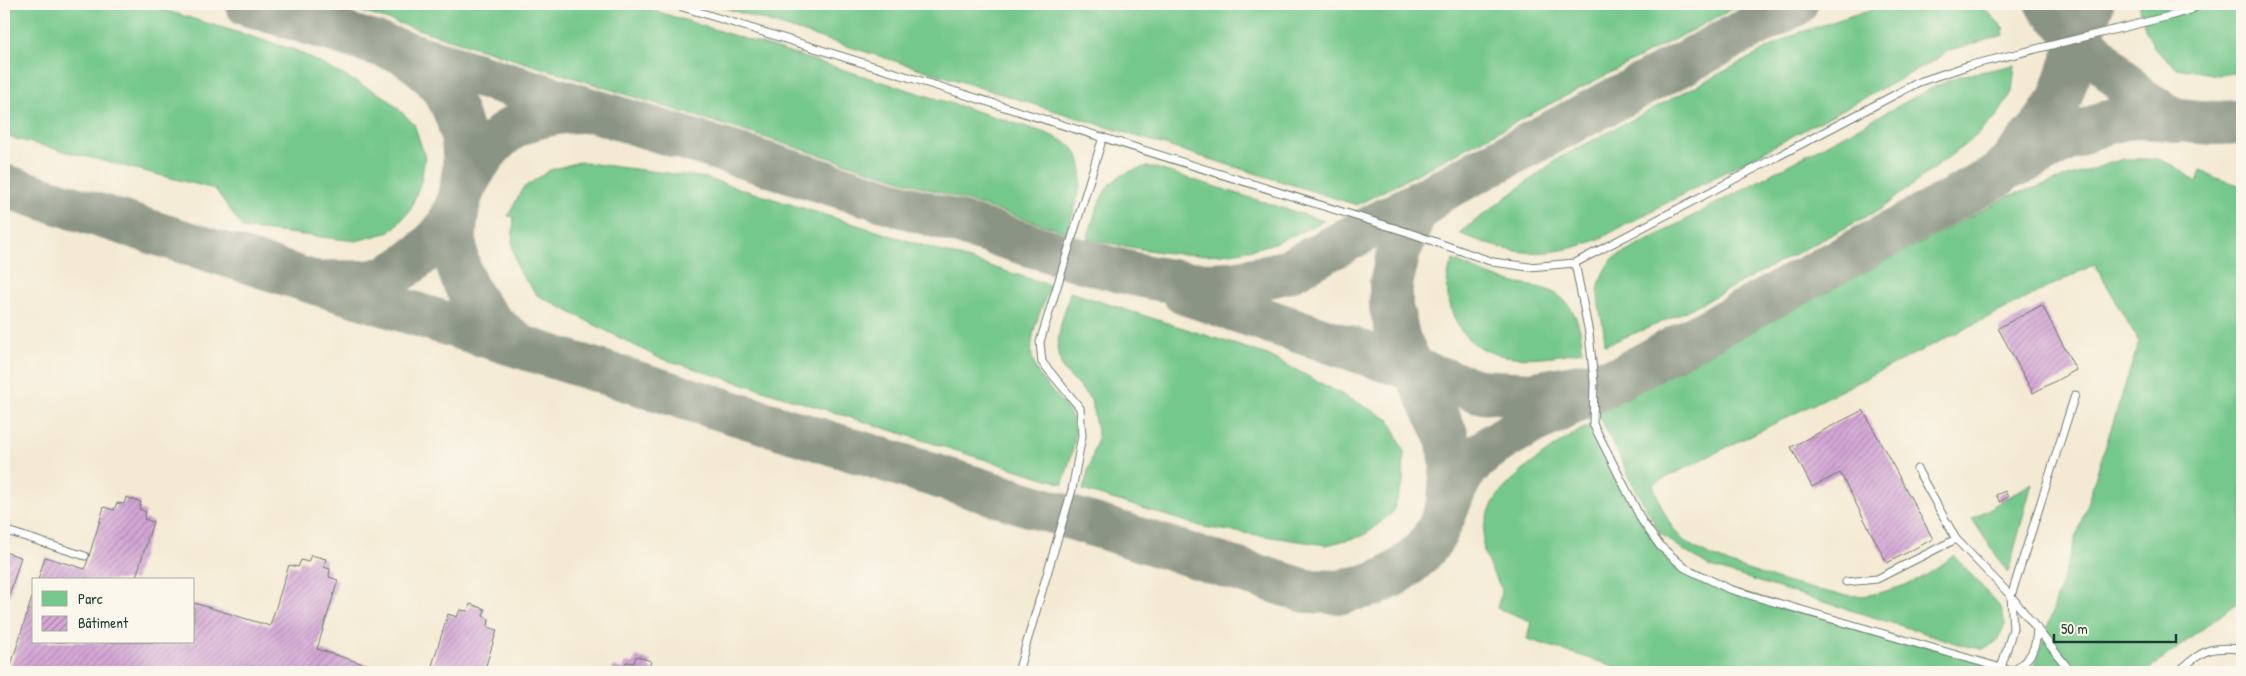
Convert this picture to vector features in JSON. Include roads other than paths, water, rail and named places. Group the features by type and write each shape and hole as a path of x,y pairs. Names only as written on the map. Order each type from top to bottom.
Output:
{"lane":[{"path":"674,4 1439,242 1493,262 1529,267 1575,263 1919,82 1966,66 2170,16 2190,10 2201,4"},
{"path":"1018,672 1072,490 1082,436 1080,408 1042,362 1040,342 1103,137"},
{"path":"1575,263 1589,333 1594,382 1593,424 1642,521 1660,546 1685,568 1729,589 2014,672 2030,658 2036,645 2037,628"},
{"path":"2001,668 2012,629 2011,596 2075,395"},
{"path":"1917,469 1956,539 2011,596 2071,672"},
{"path":"4,530 85,556"},
{"path":"1846,582 1876,579 1956,539"},
{"path":"2178,672 2202,652 2219,647 2242,649"}]}
